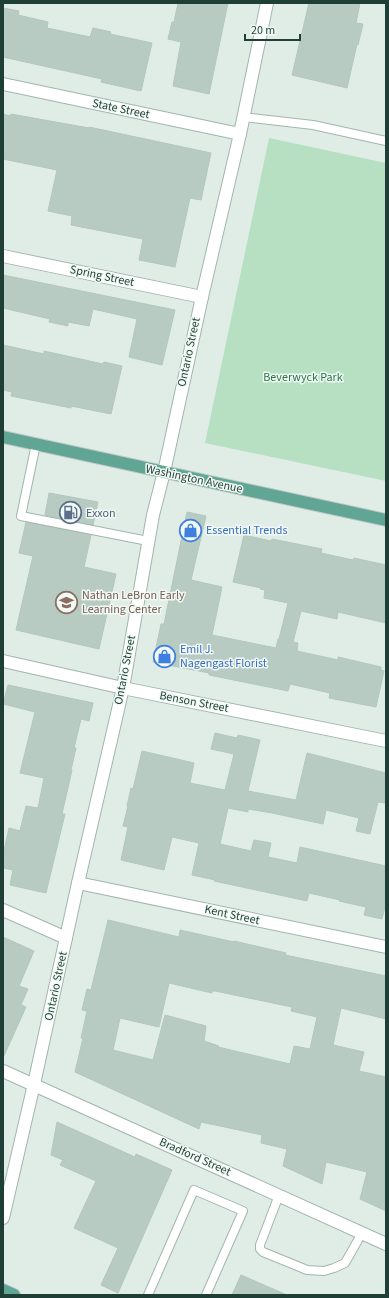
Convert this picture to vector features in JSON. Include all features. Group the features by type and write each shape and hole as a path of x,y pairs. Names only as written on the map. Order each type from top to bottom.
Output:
{"main road":[{"name":"Washington Avenue","path":"3,437 386,520"},
{"path":"3,1290 14,1295"}],"street":[{"name":"Ontario Street","path":"3,1218 7,1180 34,1084 78,882 123,688 153,515 240,134 267,3"},
{"name":"State Street","path":"3,84 240,134"},
{"name":"Spring Street","path":"3,256 202,297"},
{"name":"Benson Street","path":"3,661 123,688 386,741"},
{"name":"Kent Street","path":"78,882 386,947"},
{"path":"3,910 66,938"},
{"name":"Bradford Street","path":"3,1071 386,1244"}],"lane":[{"path":"243,117 313,125 386,141"},
{"path":"36,444 21,516 148,541"},
{"path":"148,1295 194,1190 243,1211 206,1295"},
{"path":"279,1195 260,1245 260,1249 263,1252 307,1270 324,1271 345,1263 362,1233"}],"green space":[{"name":"Beverwyck Park","path":"269,138 386,163 386,481 205,443"}],"building":[{"path":"178,3 228,3 209,94 173,86 181,42 168,39 172,22 174,22"},
{"path":"309,3 360,3 356,23 363,24 347,88 292,75"},
{"path":"3,8 19,11 18,15 48,22 47,28 90,37 93,28 111,32 110,34 152,43 141,91 101,82 102,79 3,57"},
{"path":"3,114 89,127 211,153 201,200 190,198 175,267 139,260 143,239 71,225 72,216 48,211 57,170 3,159"},
{"path":"3,275 175,310 162,365 129,357 137,319 93,309 89,326 68,322 68,326 49,322 50,319 3,308"},
{"path":"3,345 44,354 44,351 103,364 104,362 122,366 111,414 11,396 12,392 3,390"},
{"path":"49,493 98,502 93,525 45,515"},
{"path":"187,512 206,516 191,580 222,587 212,635 276,648 279,639 288,603 264,598 265,590 260,589 261,588 233,582 244,535 322,549 321,553 386,565 386,623 338,612 337,619 301,611 293,642 298,643 297,651 338,660 338,657 381,667 381,670 384,671 376,707 329,698 330,693 290,684 288,691 153,662 161,624 164,624"},
{"name":"Nathan LeBron Early Learning Center","path":"26,522 91,535 84,567 116,574 99,649 16,630 33,556 19,553"},
{"path":"8,685 93,703 89,721 81,719 62,814 65,814 46,893 10,885 13,870 3,868 3,855 9,828 20,831 26,806 38,808 44,778 20,773 35,712 3,704"},
{"path":"215,733 237,738 238,735 260,740 248,791 296,800 307,753 386,773 386,803 378,802 370,834 356,831 359,818 326,810 323,824 272,813 248,809 248,812 228,808 220,844 251,851 254,840 271,843 268,857 297,863 300,847 386,866 386,903 382,919 364,915 366,907 339,901 340,900 309,893 307,901 192,875 199,843 172,837 164,870 121,860 128,827 123,826 131,788 133,789 142,751 194,763 190,783 225,790 234,754 211,749"},
{"path":"108,920 179,937 180,930 286,953 285,955 386,976 386,1019 341,1008 333,1045 364,1052 359,1071 386,1077 386,1211 360,1199 367,1172 326,1162 322,1184 283,1166 287,1149 261,1143 262,1135 201,1122 199,1129 75,1072 83,1038 81,1038 87,1011 82,1010 87,989 91,990","holes":["169,983 212,993 212,991 215,991 292,1007 291,1011 317,1017 310,1049 294,1046 290,1064 218,1047 219,1046 204,1041 206,1026 165,1015 153,1060 113,1050 120,1018 159,1027"]},
{"path":"3,937 34,951 19,986 28,989 21,1005 26,1007 3,1058"},
{"path":"57,1122 135,1157 136,1154 172,1170 118,1293 101,1285 118,1248 74,1228 96,1181 60,1165 63,1160 51,1155"},
{"path":"241,1275 287,1295 232,1295"}],"place":[{"name":"Exxon","path":"71,513"},
{"name":"Essential Trends","path":"190,530"},
{"name":"Nathan LeBron Early Learning Center","path":"66,602"},
{"name":"Emil J. Nagengast Florist","path":"165,656"}]}
